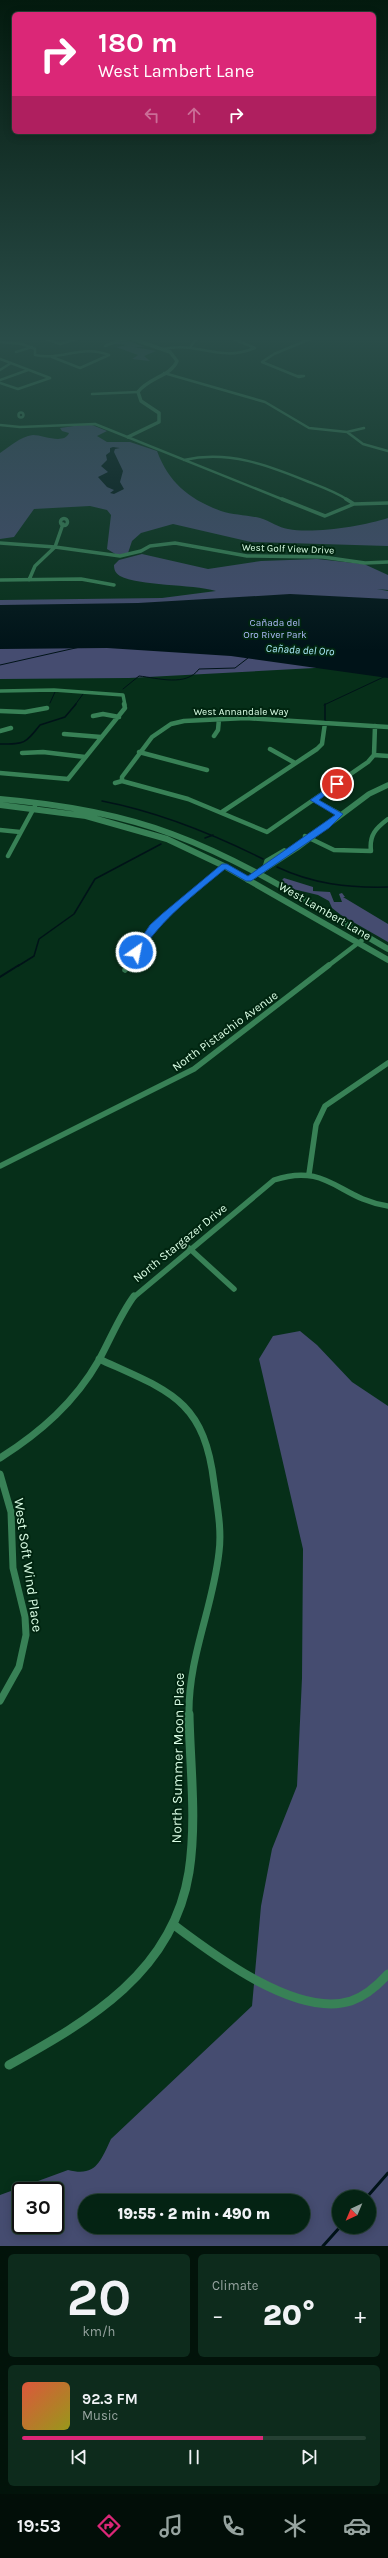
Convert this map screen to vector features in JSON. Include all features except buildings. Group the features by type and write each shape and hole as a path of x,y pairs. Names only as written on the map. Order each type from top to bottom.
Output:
{"main road":[{"name":"West Lambert Lane","path":"0,799 103,813 157,828 202,846 256,874 388,949"},
{"name":"West Lambert Lane","path":"0,805 36,805 137,829 191,849 224,866 388,960"}],"street":[{"path":"140,442 325,516 354,504 388,503"},
{"path":"360,442 388,451"},
{"path":"184,460 216,456 249,460 341,495 354,504"},
{"path":"28,580 35,566 55,547 63,524"},
{"name":"West Golf View Drive","path":"0,543 55,547 120,556 150,546 175,542 247,556 323,557 365,563 388,562"},
{"path":"0,580 81,578 114,585"},
{"path":"0,691 54,690 124,694 125,708 85,757 69,780 0,773"},
{"path":"0,711 25,712 47,708"},
{"path":"93,716 103,714 119,717"},
{"name":"West Annandale Way","path":"122,781 122,777 139,752 152,737 171,724 197,719 219,719 388,726"},
{"path":"214,736 218,730 219,719"},
{"path":"222,812 317,749 322,744 324,723"},
{"path":"115,784 122,781 188,799 267,832 360,768 374,754 375,726"},
{"path":"0,731 11,728"},
{"path":"64,734 101,737"},
{"path":"270,749 295,763"},
{"path":"22,753 43,752 85,757"},
{"path":"139,752 207,770"},
{"path":"374,754 388,756"},
{"path":"248,880 368,794 388,785"},
{"path":"314,800 340,814"},
{"path":"8,856 36,805"},
{"path":"307,838 334,850 371,851 370,842 372,832 388,819"},
{"path":"0,830 20,832"},
{"path":"125,970 153,926 224,866"},
{"name":"North Pistachio Avenue","path":"0,1166 194,1070 366,937"},
{"path":"309,1174 316,1125 325,1106 388,1063"},
{"name":"North Stargazer Drive","path":"0,1458 32,1436 63,1410 99,1359 118,1320 136,1292 274,1180 289,1174 309,1174 331,1181 356,1198 370,1204 388,1206"},
{"path":"189,1248 234,1289"},
{"name":"North Summer Moon Place","path":"9,2065 57,2038 127,1989 144,1970 174,1925 189,1870 191,1831 190,1684 193,1657 219,1560 219,1528 210,1452 204,1434 182,1402 160,1388 99,1359"},
{"name":"West Soft Wind Place","path":"0,1474 11,1512 13,1568 25,1617 26,1635 24,1651 19,1667 0,1701"},
{"path":"174,1925 240,1972 316,2003 332,2004 351,2001 366,1993 388,1974"}],"green space":[{"path":"16,442 130,442 157,451 174,481 199,501 221,511 260,518 288,529 311,531 366,524 388,518 388,546 251,542 173,524 141,533 132,541 128,553 117,555 107,549 111,515 107,510 90,506 34,509 14,537 0,539 0,453"},
{"name":"Cañada del Oro River Park","path":"142,554 208,569 261,561 317,559 364,564 388,575 388,590 377,589 388,591 388,677 333,667 129,678 0,679 0,600 162,598 216,591 193,587 140,582 120,576 116,572 114,565 119,560"},
{"path":"284,878 313,887 313,891 330,892 334,902 342,902 339,894 342,893 345,897 343,897 388,924 388,942 341,915 332,908 329,901 318,895 293,889 281,881"},
{"path":"300,1331 317,1345 352,1382 388,1406 388,2246 0,2246 0,2195 12,2191 12,2234 64,2234 64,2182 35,2182 68,2170 77,2172 85,2171 96,2166 104,2155 111,2139 252,2006 261,1906 272,1849 297,1786 302,1678 303,1549 259,1359 273,1336"}],"water":[{"path":"110,448 120,448 115,449 114,452 123,471 120,482 124,489 114,494 110,493 114,490 107,487 98,477 108,472 101,466 107,460 106,455 110,452"},
{"name":"Cañada del Oro River Park","path":"290,594 388,599 388,678 231,656 107,648 0,649 0,605 138,603"}],"waterway":[{"path":"0,665 80,647"},
{"path":"123,689 139,676 179,680 193,675 199,669 235,668 248,658"},
{"path":"325,705 388,675"},
{"path":"50,703 55,692"},
{"path":"75,705 83,694"},
{"path":"0,744 15,744 24,742 40,725 65,717 76,704"},
{"path":"325,705 325,721"},
{"path":"102,801 164,817 212,835"},
{"path":"205,838 212,835"},
{"path":"212,835 263,859"},
{"path":"18,966 34,956 39,939 74,914 95,879 161,844"},
{"path":"277,867 290,873 331,884 359,887 388,887"},
{"path":"0,977 19,965"},
{"path":"373,2190 388,2173"},
{"path":"323,2246 334,2234"}],"route":[{"path":"136,952 153,927 164,915 224,866 248,880 310,839 326,826 340,814 314,800 337,784"}],"water label":[{"name":"Cañada del Oro","path":"300,650"}]}
